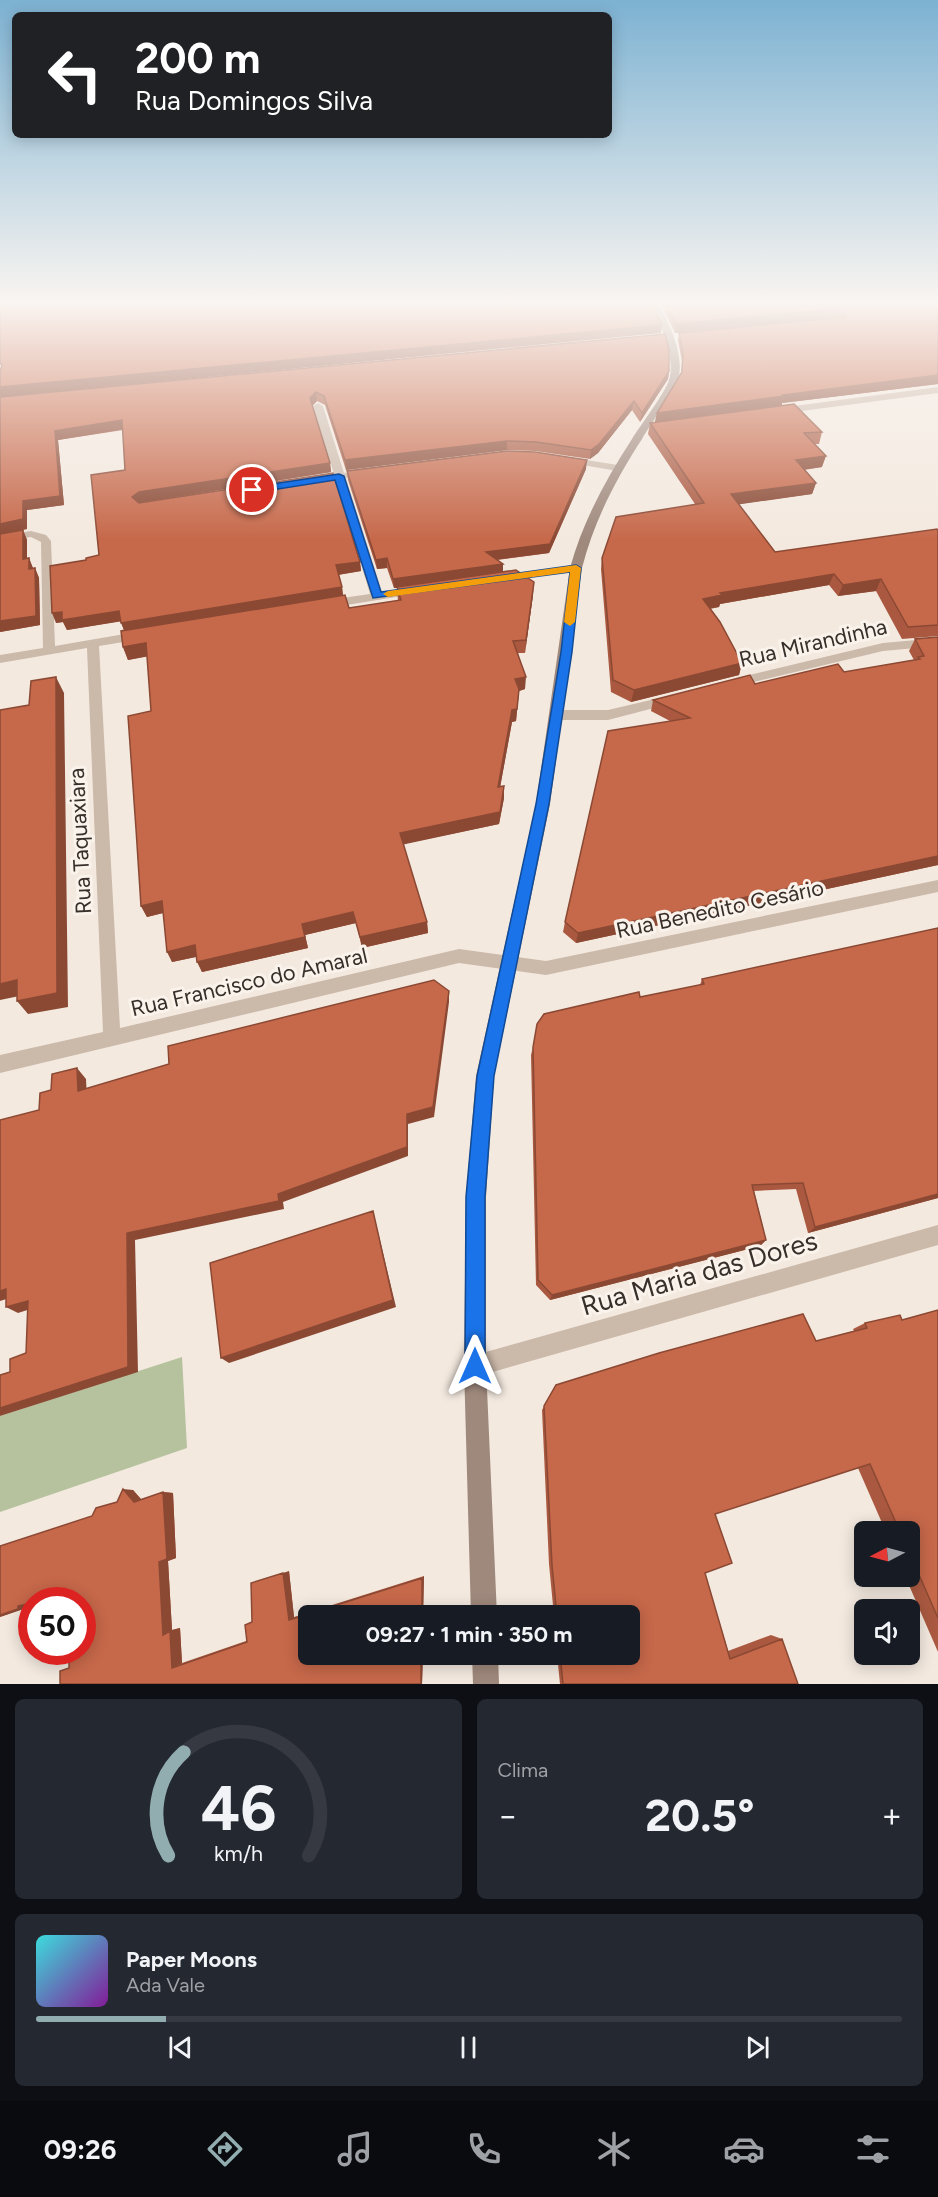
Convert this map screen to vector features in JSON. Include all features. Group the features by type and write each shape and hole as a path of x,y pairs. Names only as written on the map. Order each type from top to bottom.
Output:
{"main road":[{"path":"484,1605 475,1366 476,1197 485,1076 543,804 576,568 585,534 618,468 672,384"},
{"path":"485,1665 486,1684"}],"street":[{"path":"763,413 938,390"},
{"path":"318,406 377,596"},
{"path":"643,429 661,426"},
{"path":"556,459 618,468"},
{"path":"304,482 384,470"},
{"path":"0,539 34,534 42,536 46,541 49,650"},
{"path":"491,580 576,568"},
{"path":"318,606 434,588"},
{"path":"0,659 152,633"},
{"name":"Rua Mirandinha","path":"719,687 883,647 938,642"},
{"name":"Rua Taquaxiara","path":"93,643 112,1037"},
{"path":"557,715 608,715 686,695"},
{"name":"Rua Benedito Cesário","path":"510,963 546,968 938,886"},
{"name":"Rua Francisco do Amaral","path":"0,1064 459,956 510,963"},
{"name":"Rua Maria das Dores","path":"475,1366 938,1235"}],"green space":[{"path":"182,1357 187,1448 0,1512 0,1416"}],"building":[{"path":"0,384 36,384 0,387"},
{"path":"142,384 661,384 642,413 634,401 599,444 591,450 536,442 507,441 345,460 324,396 316,392 310,398 330,463 139,492 132,497 139,503 333,473 360,562 336,565 342,587 121,623 119,611 62,620 62,612 52,613 50,566 86,560 86,558 99,555 91,475 125,470 122,420 55,431 60,496 23,501 23,519 0,524 0,397"},
{"path":"675,384 871,384 783,395 657,413"},
{"path":"794,404 822,432 804,433 826,456 796,460 816,483 731,494 775,552 937,529 938,625 908,627 881,579 843,585 834,574 720,593 722,595 703,599 720,622 742,663 634,690 613,680 602,558 616,517 704,503 650,423"},
{"path":"507,451 535,452 587,460 550,544 486,552 503,564 393,579 387,558 376,560 347,471"},
{"path":"23,530 23,559 29,558 29,569 35,568 36,616 0,621 0,534"},
{"path":"516,570 534,582 526,640 513,641 526,677 515,679 519,689 517,709 512,710 498,787 504,786 500,812 400,833 427,922 360,937 353,912 302,924 305,937 197,962 195,945 167,952 162,901 141,906 128,716 151,711 146,643 123,647 121,631 345,595 349,608 401,600 397,587"},
{"path":"938,637 938,856 578,933 565,922 608,731 690,718 653,700 750,675 755,684 838,664 844,672 920,659 918,657 924,656 915,639"},
{"path":"56,677 57,993 17,1001 17,980 0,984 0,710 29,705 31,681"},
{"path":"938,928 938,1194 815,1227 803,1183 752,1185 766,1240 552,1295 538,1280 533,1047 537,1024 544,1014 639,992 640,997 704,984 702,979"},
{"path":"434,980 449,991 433,1107 407,1114 407,1147 278,1194 279,1201 127,1233 128,1367 0,1408 0,1375 10,1372 10,1359 26,1353 28,1301 6,1307 6,1289 0,1291 0,1120 39,1110 40,1093 51,1090 52,1074 77,1068 78,1091 169,1064 168,1046"},
{"path":"373,1211 393,1300 221,1358 210,1263"},
{"path":"938,1310 938,1618 920,1577 920,1521 895,1521 870,1464 715,1514 732,1563 705,1573 730,1659 782,1639 798,1684 563,1684 561,1665 640,1665 640,1605 556,1605 544,1406 556,1385 659,1353 803,1314 816,1341 867,1328 865,1323 900,1315 902,1320"},
{"path":"123,1489 134,1502 163,1492 167,1559 159,1562 163,1635 170,1631 172,1668 247,1642 245,1625 252,1622 251,1583 283,1573 289,1620 298,1617 298,1665 421,1665 421,1684 60,1684 60,1671 69,1668 69,1665 96,1665 96,1587 18,1587 18,1609 0,1615 0,1546 92,1516 96,1508 117,1502"},
{"path":"422,1578 422,1605 336,1605"}],"slow traffic":[{"path":"388,594 576,568 570,622"}],"route":[{"path":"252,490 339,476 377,596 576,568 543,804 485,1076 476,1197 475,1366"}]}
